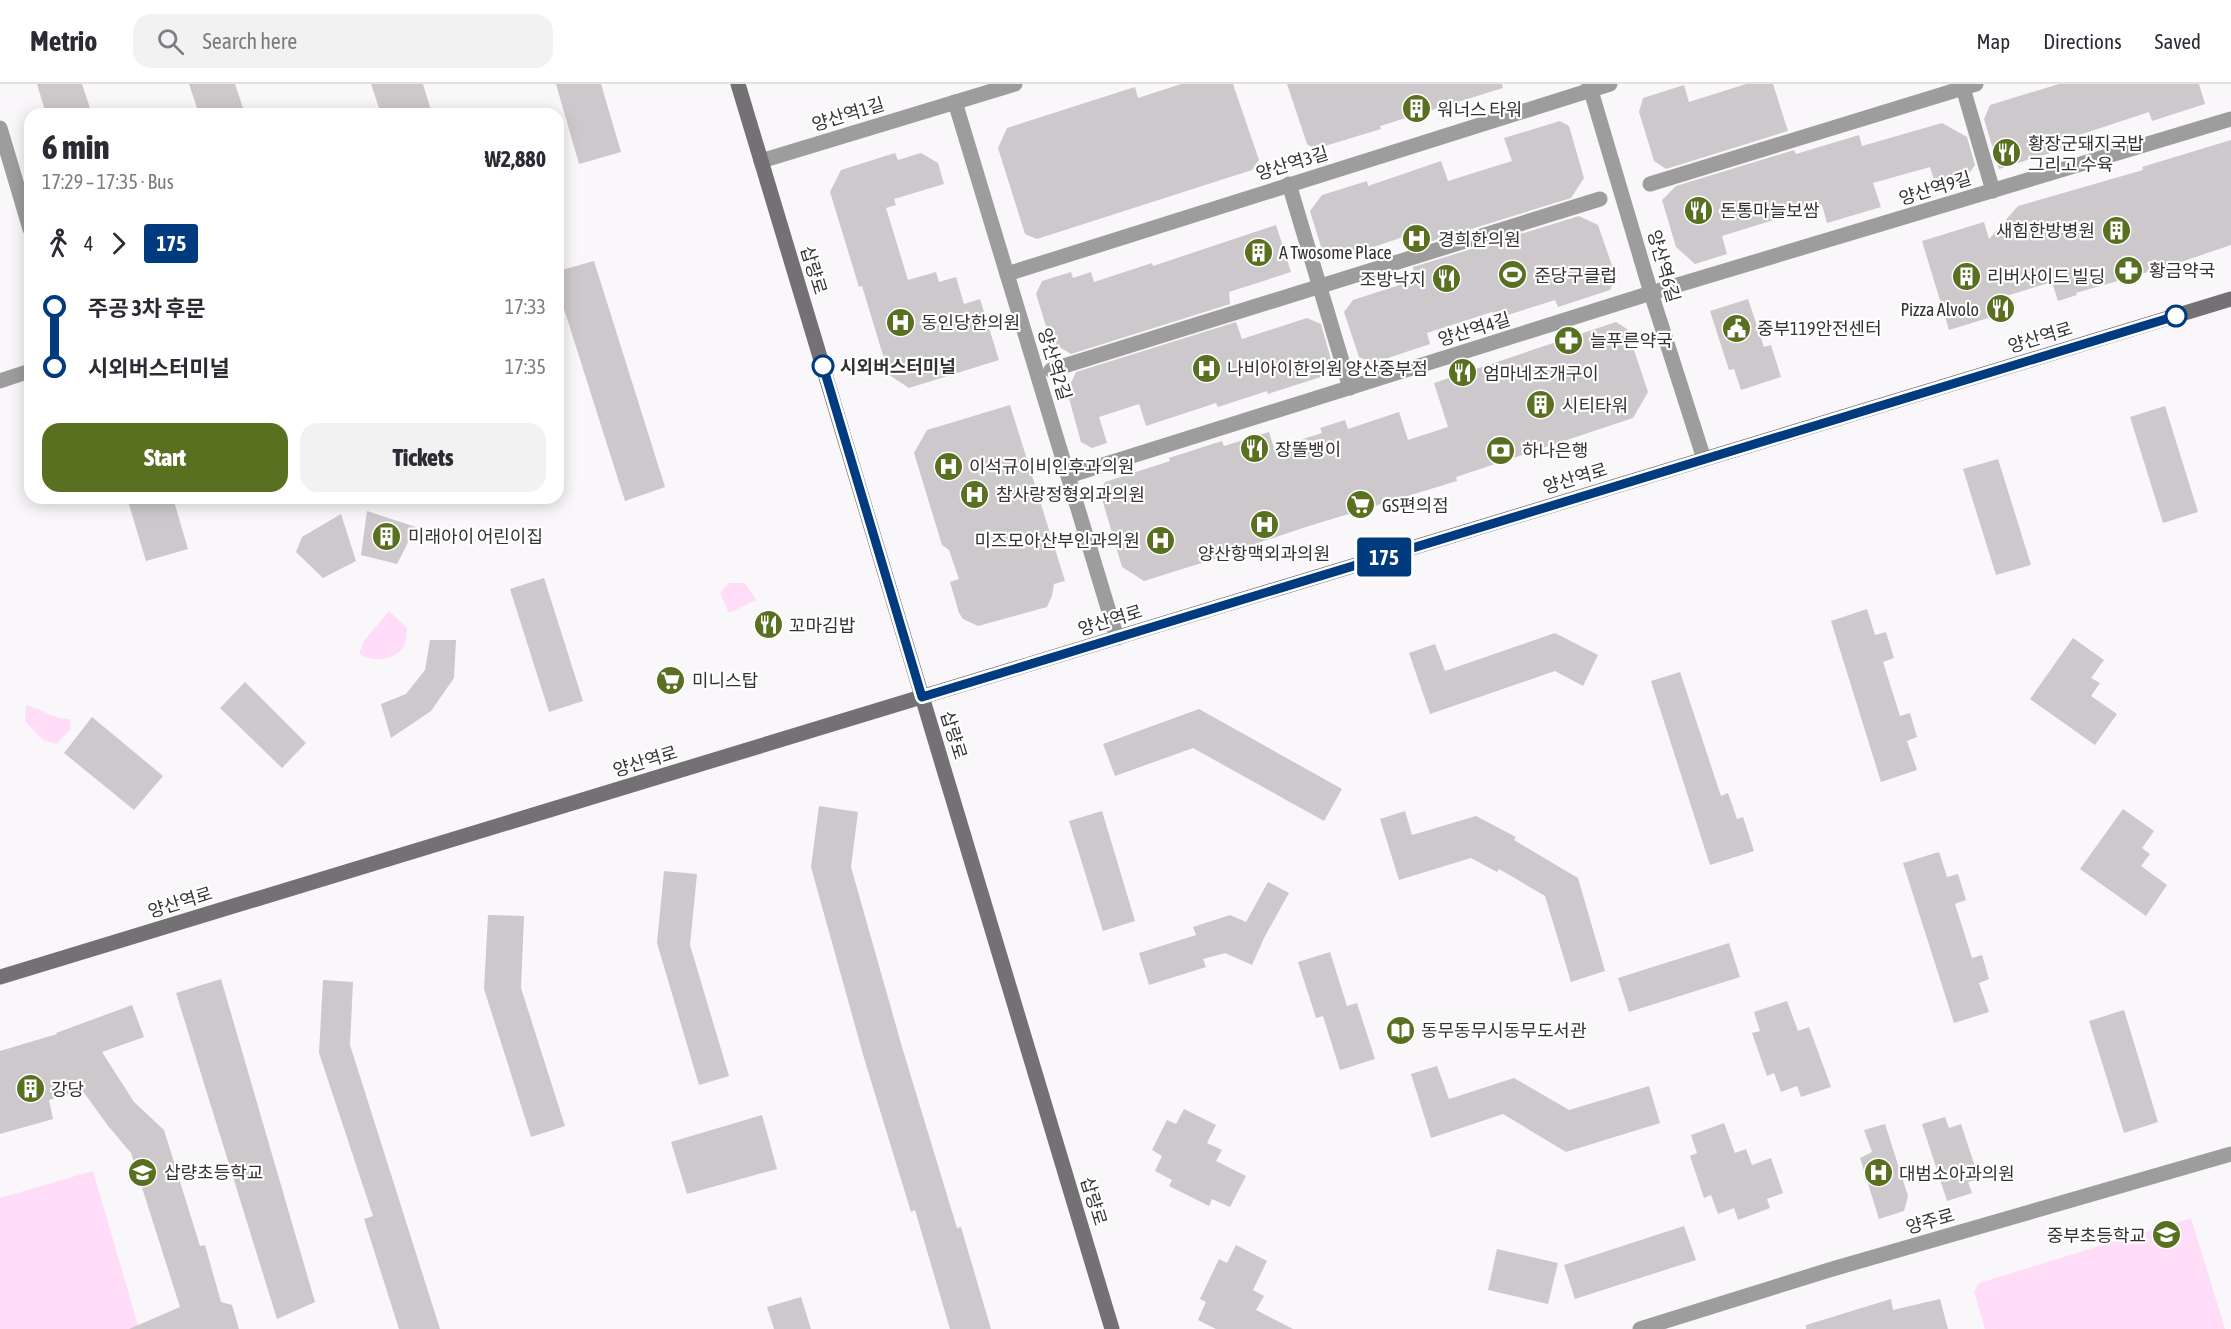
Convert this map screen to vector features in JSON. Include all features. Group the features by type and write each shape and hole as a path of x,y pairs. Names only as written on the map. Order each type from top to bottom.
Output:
{"street":[{"name":"삽량로","path":"738,84 1112,1329"},
{"name":"양산역1길","path":"761,161 1015,84"},
{"name":"양산역3길","path":"1007,274 1589,87 1610,84"},
{"path":"1650,184 1967,85 1993,191"},
{"name":"양산역6길","path":"1589,87 1704,459"},
{"name":"양산역2길","path":"955,102 1117,638"},
{"name":"양산역9길","path":"1651,293 2231,119"},
{"path":"0,128 24,209"},
{"path":"1289,184 1350,388"},
{"path":"1051,370 1600,199"},
{"name":"양산역4길","path":"1068,476 1651,293"},
{"name":"양산역로","path":"0,977 2231,299"},
{"path":"0,381 24,373"},
{"name":"양주로","path":"1640,1329 1829,1270 2231,1154"}],"shaded area":[{"path":"729,583 745,583 756,600 729,613 720,593"},
{"path":"389,611 407,628 406,640 402,649 385,659 372,659 359,654 364,641"},
{"path":"26,705 59,718 70,719 71,729 56,744 43,740 25,721"},
{"path":"93,1171 139,1329 0,1329 0,1198"},
{"name":"중부초등학교","path":"2191,1218 2225,1329 1985,1329 1974,1292 1979,1283"}],"building":[{"path":"37,84 82,84 90,108 44,108"},
{"path":"189,84 235,84 243,108 197,108"},
{"path":"371,84 423,84 430,108 379,108"},
{"path":"556,84 601,84 621,152 579,164"},
{"path":"1181,84 1233,84 1259,160 1252,170 1037,239 1025,234 998,148 1007,128 1135,87 1138,98"},
{"path":"1287,84 1502,84 1503,88 1380,126 1381,129 1315,149 1307,144"},
{"path":"1746,84 1773,84 1788,131 1666,169 1654,161 1639,112 1643,98 1684,85 1689,102"},
{"path":"2059,84 2199,84 2205,104 2152,121 2149,112 2064,140 2066,148 1999,169 1984,119 1990,105"},
{"path":"1560,121 1569,126 1584,178 1571,198 1407,249 1403,237 1338,259 1322,250 1310,211 1322,195 1367,181 1368,186 1441,161 1448,181 1512,161 1504,138"},
{"path":"1942,123 1967,137 1975,165 1962,183 1937,190 1930,167 1873,183 1881,207 1827,223 1822,205 1722,236 1727,254 1695,264 1676,247 1662,200 1676,186 1794,150 1796,154 1859,135 1862,146"},
{"path":"2231,140 2231,245 2076,293 2077,295 2058,301 2052,282 2006,296 2011,311 1949,330 1922,241 1984,222 1989,239 2018,206 2143,170 2142,167"},
{"path":"895,153 898,160 921,153 938,163 944,184 894,199 896,205 886,208 908,280 936,272 939,282 956,277 964,304 980,299 999,360 909,388 889,375 830,192 841,170"},
{"path":"1579,216 1598,225 1616,277 1610,290 1558,307 1555,300 1498,318 1492,312 1427,333 1430,344 1373,363 1359,357 1344,312 1353,300 1415,280 1413,267"},
{"path":"1276,225 1291,272 1229,292 1230,304 1071,354 1051,342 1036,294 1042,281 1071,272 1073,278 1091,272 1094,282 1152,263 1153,266"},
{"path":"594,261 665,487 625,501 564,309 564,269"},
{"name":"중부119안전센터","path":"1748,299 1764,347 1771,345 1781,377 1741,390 1734,369 1729,370 1710,311"},
{"path":"1307,318 1321,324 1332,363 1324,376 1218,407 1216,403 1146,426 1139,404 1099,417 1107,443 1092,448 1081,442 1067,391 1076,372 1236,322 1242,339"},
{"path":"1616,322 1627,329 1648,392 1633,418 1456,477 1457,481 1309,526 1255,544 1256,546 1144,581 1122,567 1100,492 1105,482 1222,441 1224,446 1269,432 1274,448 1322,433 1320,428 1345,420 1348,429 1399,412 1408,440 1448,427 1434,383"},
{"path":"1010,405 1065,581 1054,584 1047,607 978,626 963,619 959,613 950,582 959,579 949,550 942,545 914,453 927,430"},
{"path":"2165,406 2198,512 2163,523 2130,417"},
{"path":"1998,459 2031,565 1996,575 1963,469"},
{"path":"129,504 175,504 188,549 146,561"},
{"name":"미래아이 어린이집","path":"367,511 416,527 397,564 361,555"},
{"path":"341,514 356,561 323,578 296,552 302,537"},
{"path":"544,578 583,701 549,712 510,589"},
{"path":"1867,609 1875,635 1886,632 1894,658 1883,662 1900,716 1910,713 1917,737 1907,741 1917,770 1881,782 1831,621"},
{"path":"1555,633 1598,655 1583,686 1555,671 1430,714 1409,653 1435,644 1445,671"},
{"path":"2073,638 2104,660 2091,678 2100,683 2091,696 2117,714 2095,745 2030,699"},
{"path":"430,640 456,640 454,678 431,711 391,738 381,704 406,694 425,670"},
{"path":"1680,672 1721,796 1728,793 1737,819 1743,817 1754,851 1710,865 1651,681"},
{"path":"245,682 306,743 282,768 220,708"},
{"path":"1199,709 1342,789 1324,821 1193,748 1115,776 1103,744"},
{"path":"92,717 163,776 134,810 64,753"},
{"path":"819,806 858,812 851,867 902,1047 957,1228 961,1227 991,1329 950,1329 915,1210 911,1212 864,1058 811,867"},
{"path":"2123,809 2154,831 2142,848 2150,854 2141,866 2167,885 2146,916 2080,869"},
{"path":"1102,811 1135,921 1103,931 1069,821"},
{"path":"1405,811 1412,835 1476,816 1516,837 1514,840 1578,878 1605,971 1571,982 1545,896 1499,869 1497,872 1471,858 1399,880 1380,819"},
{"path":"1939,852 1947,877 1958,874 1966,900 1955,904 1972,958 1982,955 1989,979 1979,983 1989,1012 1954,1023 1903,863"},
{"path":"664,871 697,874 690,945 729,1076 699,1085 657,943"},
{"path":"1268,882 1289,893 1252,965 1225,953 1203,959 1206,967 1149,985 1139,953 1196,935 1193,927 1230,915 1246,922"},
{"path":"488,915 524,916 521,988 565,1126 531,1137 484,989"},
{"path":"1729,943 1740,977 1629,1012 1618,978"},
{"path":"1330,952 1347,1006 1357,1003 1375,1059 1340,1070 1323,1016 1316,1018 1298,962"},
{"path":"221,979 315,1302 277,1319 176,993"},
{"path":"323,980 353,982 350,1045 440,1329 399,1329 364,1219 373,1216 319,1053"},
{"path":"1787,1001 1798,1031 1809,1027 1831,1087 1801,1097 1797,1086 1781,1092 1774,1073 1767,1076 1752,1033 1760,1031 1754,1012"},
{"path":"132,1005 144,1037 102,1052 134,1102 164,1130 200,1246 205,1245 221,1302 232,1305 239,1329 129,1329 180,1307 131,1153 82,1090 49,1100 53,1119 0,1134 0,1051 57,1034"},
{"path":"2124,1010 2158,1122 2124,1133 2089,1021"},
{"path":"1437,1066 1449,1099 1514,1078 1569,1110 1649,1086 1660,1123 1566,1152 1503,1114 1431,1138 1411,1074"},
{"path":"1184,1109 1216,1125 1207,1143 1222,1150 1216,1161 1246,1176 1230,1207 1212,1199 1209,1206 1169,1186 1172,1180 1155,1171 1162,1156 1152,1150 1167,1120 1176,1124"},
{"path":"762,1115 777,1169 687,1194 671,1142"},
{"path":"1945,1117 1949,1128 1961,1124 1979,1179 1968,1182 1972,1193 1947,1201 1922,1124"},
{"path":"1724,1123 1735,1153 1746,1149 1752,1165 1771,1158 1783,1193 1767,1199 1770,1208 1738,1220 1734,1208 1718,1214 1711,1195 1704,1198 1690,1156 1697,1153 1691,1135"},
{"path":"1885,1124 1908,1196 1904,1211 1879,1219 1860,1158 1872,1152 1864,1130"},
{"path":"1684,1226 1696,1260 1575,1299 1564,1265"},
{"path":"1236,1245 1267,1261 1253,1290 1264,1296 1256,1310 1293,1329 1216,1329 1198,1320 1206,1302 1200,1299 1219,1259 1227,1263"},
{"path":"1497,1249 1558,1263 1548,1304 1488,1290"},
{"path":"801,1297 811,1329 774,1329 767,1307"},
{"path":"1891,1299 1893,1310 1940,1299 1948,1329 1806,1329 1806,1325"}],"bus line":[{"name":"175","path":"823,366 922,697 2176,316"}],"place":[{"name":"워너스 타워","path":"1416,109"},
{"name":"황장군돼지국밥 그리고 수육","path":"2007,153"},
{"name":"돈통마늘보쌈","path":"1699,210"},
{"name":"새힘한방병원","path":"2116,230"},
{"name":"경희한의원","path":"1417,239"},
{"name":"A Twosome Place","path":"1258,252"},
{"name":"황금약국","path":"2128,270"},
{"name":"준당구클럽","path":"1513,275"},
{"name":"리버사이드 빌딩","path":"1966,276"},
{"name":"조방낙지","path":"1447,279"},
{"name":"Pizza Alvolo","path":"2000,309"},
{"name":"동인당한의원","path":"900,322"},
{"name":"중부119안전센터","path":"1736,328"},
{"name":"늘푸른약국","path":"1569,340"},
{"name":"시외버스터미널","path":"823,366"},
{"name":"나비아이한의원 양산중부점","path":"1206,368"},
{"name":"엄마네조개구이","path":"1462,373"},
{"name":"시티타워","path":"1541,405"},
{"name":"장똘뱅이","path":"1254,449"},
{"name":"하나은행","path":"1501,450"},
{"name":"이석규이비인후과의원","path":"948,466"},
{"name":"참사랑정형외과의원","path":"975,494"},
{"name":"GS편의점","path":"1361,505"},
{"name":"양산항맥외과의원","path":"1264,524"},
{"name":"미래아이 어린이집","path":"387,536"},
{"name":"미즈모아산부인과의원","path":"1161,540"},
{"name":"꼬마김밥","path":"768,625"},
{"name":"미니스탑","path":"671,680"},
{"name":"동무동무시동무도서관","path":"1400,1030"},
{"name":"강당","path":"30,1089"},
{"name":"삽량초등학교","path":"143,1172"},
{"name":"대범소아과의원","path":"1878,1173"},
{"name":"중부초등학교","path":"2167,1235"}]}
